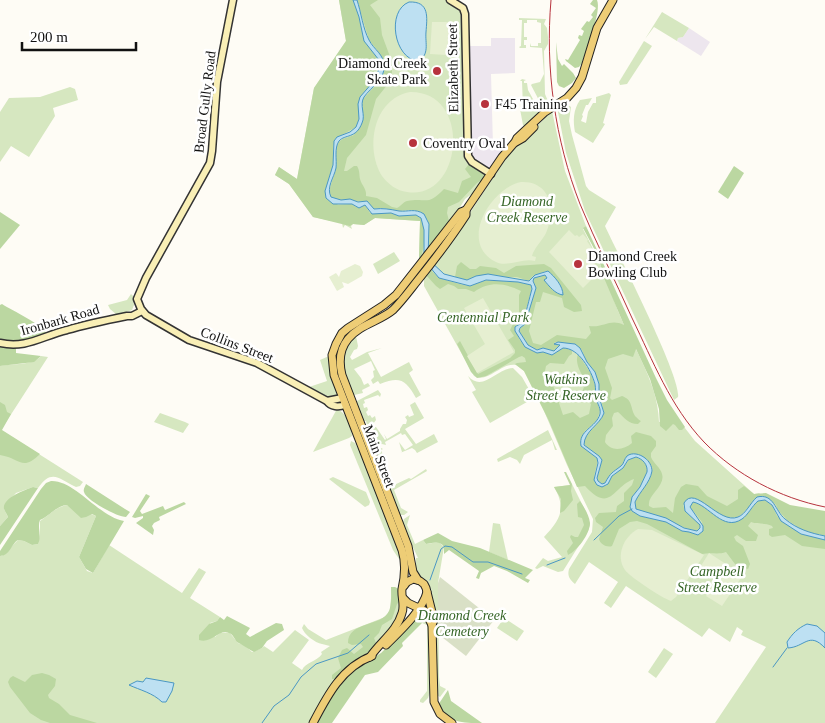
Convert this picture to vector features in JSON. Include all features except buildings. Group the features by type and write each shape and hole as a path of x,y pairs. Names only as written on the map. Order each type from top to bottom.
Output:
{"main road":[{"path":"466,210 461,212 390,300 343,333 349,337 390,312 439,255 466,215 466,210 504,154 515,142 527,135 553,107 567,98 578,85 597,28 612,0"},
{"path":"410,277 416,283"},
{"name":"Main Street","path":"343,333 334,348 332,365 344,402 404,555 404,585"},
{"name":"Main Street","path":"349,337 342,351 340,368 408,546 413,572 418,580"},
{"path":"344,402 352,400"},
{"path":"370,657 399,621 403,612 404,585 411,580 418,580 424,584 433,616 434,702 438,712 450,722"},
{"path":"403,596 406,602 425,610 432,625"},
{"path":"409,621 416,606 426,596"},
{"path":"313,723 336,682 346,672 380,652 409,621 418,616 429,616"}],"street":[{"name":"Broad Gully Road","path":"141,309 137,299 139,291 210,163 217,82 233,0"},
{"name":"Elizabeth Street","path":"450,0 464,9 465,17 468,156 474,164 491,174"},
{"name":"Ironbark Road","path":"0,343 22,345 67,329 127,316 141,309"},
{"name":"Collins Street","path":"141,309 185,338 257,363 330,404 335,406 344,402"}],"shaded area":[{"path":"689,28 710,42 701,56 677,41 678,38 683,37"},
{"path":"491,38 515,38 515,73 491,74 493,146 504,148 488,169 471,157 467,46 491,46"}],"green space":[{"path":"339,0 447,0 462,13 465,155 484,174 484,177 419,260 420,221 375,218 364,225 353,224 351,226 352,229 345,225 343,228 342,223 313,217 289,184 275,175 279,167 297,179 314,88 346,41"},
{"path":"339,0 353,0 364,41 379,60 380,67 373,82 360,97 359,119 356,127 335,139 333,165 325,191 338,205 352,204 356,207 365,205 370,213 391,213 399,216 416,215 421,218 424,227 424,239 423,251 419,260 420,221 375,218 364,225 353,224 350,226 313,217 289,184 275,175 279,167 297,179 314,88 346,41"},
{"path":"357,0 378,0 370,5 380,18 382,35 392,62 392,79 376,99 366,135 347,158 344,171 357,166 366,196 377,198 397,208 407,201 430,200 444,189 458,193 462,181 471,177 465,169 469,164 484,174 483,179 459,202 448,207 449,221 427,249 428,220 411,210 374,209 361,201 338,200 330,195 336,168 338,143 354,135 363,116 363,99 377,84 385,68 377,50 369,40"},
{"path":"593,0 597,0 598,5 596,21 582,63 579,67 575,68 565,59 568,60 580,40 578,38 579,35 582,36 584,31 581,29 593,17 591,15 596,8 590,4"},
{"path":"662,12 689,28 683,37 678,38 677,41 654,27 645,39"},
{"path":"519,18 546,19 544,24 547,28 548,44 544,51 545,94 550,106 546,108 542,106 531,85 540,82 544,74 542,48 530,47 530,43 531,46 538,46 538,43 541,43 541,23 537,22 537,20 527,20 527,23 524,23 524,37 527,37 527,40 524,40 526,48 520,48 522,20 519,20"},
{"path":"432,22 456,22 457,48 446,55 430,54"},
{"path":"644,41 652,46 627,84 620,85 619,82"},
{"path":"556,42 558,59 562,66 564,64 576,78 564,88 559,86 557,82"},
{"path":"522,79 526,80 524,83 527,83 528,90 539,110 538,115 525,127 520,109 523,109 522,81 520,81"},
{"path":"70,87 75,89 78,100 53,108 55,116 29,157 11,146 0,162 0,112 9,98 40,97"},
{"name":"Coventry Oval","path":"410,92 430,96 444,108 452,126 453,145 449,164 440,180 426,190 407,192 393,187 382,176 374,152 374,139 380,114 397,96"},
{"path":"609,93 611,95 603,123 605,124 593,143 575,132 576,108 580,100 592,98 588,105 586,105 582,115 581,121 586,123 588,112 593,103 596,103 596,97"},
{"path":"565,103 571,107 569,121 586,186 589,190 616,207 605,226 648,314 670,366 677,385 678,397 674,400 585,211 566,153 557,107"},
{"path":"552,111 565,171 586,226 583,229 654,391 659,422 678,419 695,441 754,494 759,493 825,538 825,723 715,723 766,647 741,635 743,631 737,627 730,642 709,628 702,637 626,586 611,608 604,603 618,582 589,562 575,584 572,581 568,571 592,532 593,519 524,371 516,365 510,365 484,377 474,376 424,286 424,277 441,257 508,155"},
{"path":"734,166 744,173 728,199 718,192"},
{"name":"Diamond Creek Reserve","path":"521,182 539,186 549,198 551,215 549,224 546,233 533,253 532,256 536,257 535,261 525,260 504,264 499,263 484,252 479,241 479,229 483,216 490,204 510,186"},
{"path":"0,212 20,225 0,249"},
{"path":"586,226 656,378 667,400 685,427 679,430 673,424 666,431 660,426 659,409 650,379 636,349 633,357 623,354 608,359 605,368 612,388 610,398 612,400 622,396 626,398 630,402 635,416 641,421 638,424 632,423 618,412 614,413 612,418 613,426 606,435 605,442 614,449 625,447 632,443 631,436 636,432 651,436 656,441 651,457 663,478 649,502 649,506 653,508 666,507 673,513 675,498 681,487 686,484 698,486 707,496 727,506 738,499 738,490 744,486 754,494 766,493 790,505 825,511 825,536 804,531 787,520 776,505 764,496 754,502 743,513 732,518 720,514 698,500 683,505 685,511 700,525 698,531 639,511 634,504 652,474 652,469 649,463 634,454 627,457 605,483 602,484 598,481 597,478 602,460 587,448 584,443 587,435 604,413 595,372 587,362 582,350 575,344 556,342 554,343 560,345 554,351 543,348 537,350 528,345 519,331 526,320 536,288 533,281 534,278 545,274 547,278 544,280 563,295 558,281 546,271 533,276 529,281 517,277 500,277 495,275 476,276 467,280 455,277 457,266 461,262 470,269 476,269 480,266 496,268 504,273 516,266 544,264 551,268 581,305 582,311 574,312 564,307 562,298 543,292 540,302 536,302 529,331 533,343 541,345 557,335 586,339 591,333 589,326 599,326 615,322 624,325 604,278 598,256 583,228"},
{"name":"Diamond Creek Bowling Club","path":"569,230 575,236 579,237 583,234 588,240 595,253 590,258 601,270 583,288 549,252"},
{"path":"394,252 400,261 378,274 373,264"},
{"path":"355,264 360,266 363,272 362,276 348,284 342,282 344,287 337,291 329,277 336,273 339,277 341,271"},
{"path":"431,270 439,278 463,285 470,286 486,280 518,282 531,285 532,289 524,318 519,326 519,339 525,346 537,353 543,352 552,355 563,348 572,350 572,354 564,364 550,363 546,366 545,371 554,388 563,415 573,412 580,418 589,414 591,404 581,395 584,387 579,382 582,375 577,362 578,354 592,375 596,389 596,400 600,410 597,421 585,431 581,440 581,446 597,458 594,479 597,485 606,486 612,476 623,468 629,460 636,457 641,459 647,467 647,472 640,487 632,497 630,507 632,511 640,516 666,522 682,531 698,535 703,531 702,522 690,507 693,502 702,505 721,520 745,516 758,501 765,500 772,505 777,516 801,534 825,540 825,549 802,546 785,535 772,537 769,535 769,529 773,528 772,526 751,522 748,526 758,535 756,541 746,541 737,535 734,537 743,546 750,564 748,569 735,564 726,552 702,554 647,524 637,521 630,522 619,529 612,546 602,544 599,539 603,527 596,522 595,518 599,513 616,512 617,506 624,501 624,493 632,485 634,479 606,498 601,498 594,494 585,486 577,487 549,421 524,371 515,364 526,362 525,358 519,357 486,376 477,378 471,372 457,344 460,341 478,374 510,358 515,353 515,350 508,340 514,336 510,330 519,312 519,295 521,291 497,284 480,288 474,292 458,289 448,284 440,289 426,275"},
{"path":"131,294 134,305 132,310 117,315 110,309 108,305 127,300"},
{"name":"Centennial Park","path":"483,298 514,352 477,373 467,356 485,344 464,308"},
{"path":"2,304 33,322 47,334 22,343 0,341 0,305"},
{"path":"356,336 358,346 350,357 352,360 367,352 382,348 368,353 381,377 409,362 413,370 409,373 421,395 416,398 409,387 398,380 380,384 378,381 373,384 371,380 374,377 373,371 375,370 371,361 354,369 364,385 368,383 370,386 362,390 363,393 354,395 345,373 344,357 350,342"},
{"path":"0,345 16,347 16,353 41,356 34,362 0,366"},
{"path":"41,356 48,357 1,430 83,482 80,486 76,487 56,477 52,477 47,478 38,488 33,487 16,493 5,506 4,509 8,517 0,526 0,366 28,363"},
{"path":"329,356 329,369 337,393 337,396 330,399 309,387 327,381 320,360"},
{"path":"513,368 522,377 534,398 490,423 472,392 476,390 468,376 474,381 485,381 507,369"},
{"path":"378,390 381,394 380,397 378,395 364,400 364,408 367,407 368,410 366,412 368,416 370,415 372,418 375,416 376,420 373,424 367,425 356,404 357,401"},
{"path":"0,402 5,405 7,412 11,414 2,430 40,454 29,462 25,463 0,455"},
{"path":"415,402 424,418 405,429 416,444 434,434 438,442 417,453 412,448 400,453 402,452 399,442 405,450 413,445 405,434 402,435 401,433 385,442 386,445 375,445 367,429 376,427 385,440 384,434 387,439 400,431 403,424 406,424 407,420 405,417 414,415 410,405"},
{"path":"337,409 348,420 352,436 313,452"},
{"path":"160,413 189,424 183,433 154,422"},
{"path":"548,430 557,450 555,450 552,440 524,455 520,464 517,460 510,457 498,462 497,459"},
{"path":"351,441 355,443 364,460 398,546 401,562 393,550 350,445"},
{"path":"377,449 383,449 381,450 394,485 409,478 411,479 426,469 427,471 394,490 401,508 408,512 404,515 399,515 380,467"},
{"path":"564,472 566,472 572,484 573,500 560,513 561,499 554,487 570,485"},
{"path":"333,477 366,492 370,502 369,505 365,507 329,479"},
{"path":"51,481 69,486 105,513 124,521 93,573 86,569 79,557 96,516 92,514 81,518 67,505 60,507 40,520 38,544 32,545 18,540 6,554 0,556 0,551 41,489 46,483"},
{"path":"86,484 130,512 126,517 122,516 96,503 84,492"},
{"path":"572,484 586,512 590,524 588,531 563,571 558,572 543,566 537,569 535,568 543,558 548,561 562,557 544,537 558,520 560,514 560,502 554,487"},
{"path":"33,487 38,488 0,545 0,526 8,517 4,505 10,498"},
{"path":"146,494 150,496 140,511 142,514 163,506 165,510 184,502 186,504 159,517 160,520 152,526 154,530 153,535 136,523 143,516 132,517"},
{"path":"580,501 589,517 588,532 582,542 568,555 567,551 573,543 571,535 578,537 584,525 582,518 578,517 577,504"},
{"path":"67,505 96,516 79,557 87,571 93,573 109,545 182,593 199,568 206,572 190,598 220,617 217,621 210,623 215,637 220,633 230,633 238,643 244,645 252,652 264,646 273,652 295,630 309,640 292,663 302,670 306,665 320,657 321,652 330,646 310,638 302,628 304,624 308,629 326,640 385,617 390,610 392,587 398,588 401,608 398,619 311,723 0,723 0,556 18,540 32,545 38,544 40,521 56,509"},
{"path":"410,515 407,525 415,544 423,540 426,544 439,542 444,547 438,583 439,677 440,686 446,689 440,697 437,695 435,610 428,585 417,575 416,558 418,558 402,524 404,519"},
{"path":"493,523 500,524 508,560 489,552"},
{"path":"638,529 652,530 704,555 676,597 671,601 633,577 622,565 622,547 629,536"},
{"path":"438,533 452,541 480,548 533,570 525,578 530,580 528,583 494,566 481,573 479,579 476,578 479,571 449,550 444,554 444,547 440,543 426,544 423,540"},
{"name":"Campbell Street Reserve","path":"709,553 743,575 722,606 706,596 716,580 699,569"},
{"name":"Diamond Creek Cemetery","path":"440,577 494,620 466,656 438,634 438,583"},
{"path":"391,587 398,589 400,601 397,604 392,619 382,625 379,633 374,638 376,643 374,647 337,679 332,679 332,675 341,668 338,658 342,650 347,648 354,654 363,647 361,644 352,645 348,643 349,636 353,631 380,620 389,611"},
{"path":"227,616 250,628 246,634 250,637 276,623 282,624 284,630 267,641 262,648 254,652 225,632 208,640 199,640 199,635 209,624 217,621 220,617 224,620"},
{"path":"419,617 425,617 429,622 431,690 428,698 423,703 420,700 427,691 427,625 422,623 422,618"},
{"path":"419,617 422,623 402,643 403,646 378,672 365,675 332,723 315,723 334,688 356,668 381,653"},
{"path":"504,618 524,631 517,641 497,628"},
{"path":"664,648 673,654 656,678 648,672"},
{"path":"42,673 56,679 55,686 48,695 49,698 59,704 70,715 97,723 50,723 30,713 8,682 13,676 25,682 32,675"},
{"path":"448,690 451,701 482,723 456,721 446,715 438,705"}],"water":[{"path":"353,0 357,0 365,31 371,43 381,55 384,62 384,71 380,79 364,97 362,103 363,120 360,128 354,134 341,139 337,144 336,168 329,190 331,197 358,202 367,201 374,209 415,211 424,214 429,224 428,259 444,274 467,280 488,274 529,281 535,275 548,271 553,276 560,285 563,295 548,285 544,280 547,278 545,275 534,278 533,281 536,288 525,324 519,331 528,345 537,350 543,348 554,351 560,345 554,344 558,342 575,344 580,348 595,372 604,413 589,432 584,445 602,460 597,478 602,484 631,454 636,454 648,461 652,471 635,502 636,509 666,518 684,528 697,531 700,525 685,511 684,503 689,498 701,501 723,516 731,518 741,516 757,497 763,496 771,500 782,516 794,525 825,536 825,540 801,534 781,521 772,505 765,500 758,501 742,519 735,522 722,520 693,502 690,507 703,526 703,531 698,535 682,531 666,522 640,516 632,511 630,507 632,497 640,487 647,472 647,467 641,459 636,457 628,460 623,468 612,476 608,484 602,487 597,485 594,480 598,463 597,458 581,446 582,436 595,423 600,414 595,384 591,372 584,361 569,349 563,348 552,355 543,352 537,353 525,347 515,331 515,327 521,323 525,316 532,289 531,285 518,282 486,280 470,286 439,278 424,260 424,230 421,218 416,215 372,214 365,205 359,208 352,204 333,204 326,198 325,191 333,165 334,141 337,137 350,132 356,127 359,119 358,104 360,97 373,82 380,67 379,60 364,41"},
{"path":"409,2 421,4 427,16 426,52 418,61 410,58 403,52 396,34 395,24 397,15 402,7"},
{"path":"807,624 817,626 825,633 825,648 820,643 811,640 788,648 787,642 791,636"},
{"path":"146,678 174,683 166,702 162,702 151,694 129,685 137,681 143,682"}],"waterway":[{"path":"594,540 619,516 632,509"},
{"path":"430,580 441,549 445,546 452,547 473,562 488,562 522,574"},
{"path":"547,565 565,558"},
{"path":"262,723 274,706 289,695 301,677 316,664 348,653 369,635"},
{"path":"773,667 787,648"}],"railway":[{"path":"551,0 549,26 551,78 558,130 571,180 592,233 663,383 692,428 704,442 730,465 744,475 775,491 825,507"}],"place":[{"name":"Diamond Creek Skate Park","path":"437,71"},
{"name":"F45 Training","path":"485,104"},
{"name":"Coventry Oval","path":"413,143"},
{"name":"Diamond Creek Bowling Club","path":"578,264"}],"park label":[{"name":"Watkins Street Reserve","path":"566,388"}]}
